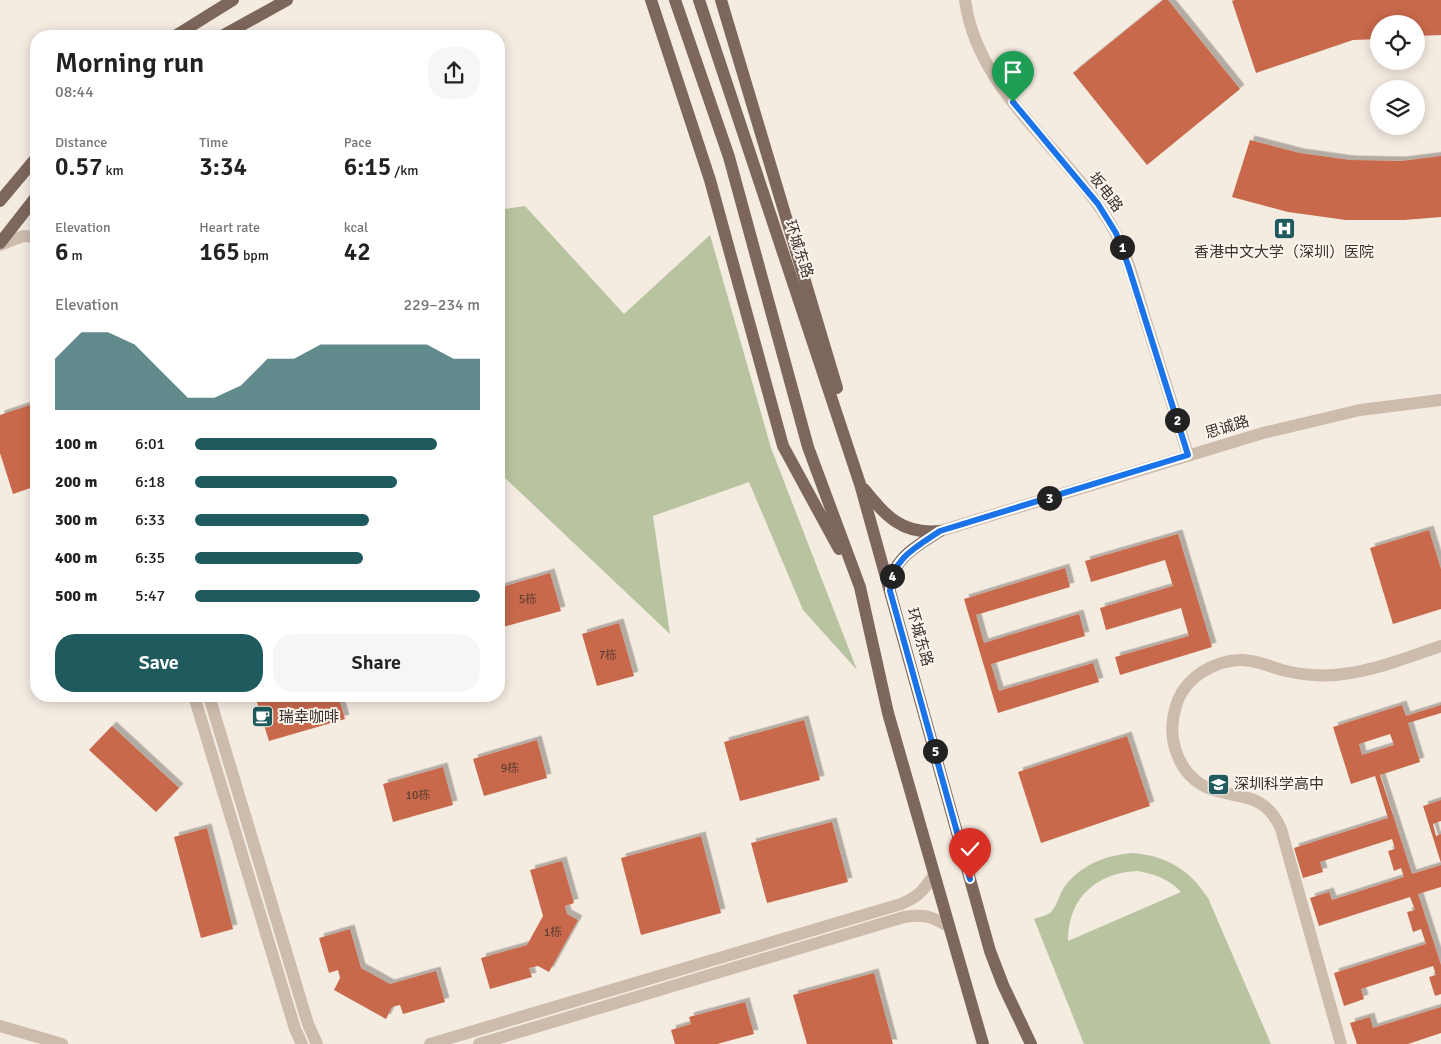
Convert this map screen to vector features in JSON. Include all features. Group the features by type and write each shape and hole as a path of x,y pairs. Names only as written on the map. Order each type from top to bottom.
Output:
{"main road":[{"path":"185,30 233,0"},
{"path":"233,30 287,0"},
{"path":"675,0 729,156 808,447 860,587 888,713 983,1044"},
{"name":"环城东路","path":"699,0 860,484 990,951 1003,985 1031,1044"},
{"path":"721,0 803,272 850,436 860,484 884,512 898,524 915,530 940,531"},
{"path":"726,0 726,13"},
{"path":"651,1 710,180 783,446 860,587"},
{"path":"0,201 30,165"},
{"path":"0,244 30,205"},
{"path":"890,591 892,575 900,560 912,549 940,531"}],"street":[{"name":"坂电路","path":"965,0 968,19 977,47 992,73 1013,102 1098,204 1116,233 1128,265 1188,455"},
{"path":"0,244 23,236 30,237"},
{"name":"思诚路","path":"940,531 1188,455 1311,420 1360,410 1441,400"},
{"path":"1341,1044 1281,829 1276,817 1267,806 1255,799 1227,795 1211,790 1196,781 1176,753 1172,737 1172,720 1176,704 1184,689 1196,676 1210,667 1226,661 1243,660 1286,671 1314,675 1342,675 1369,670 1441,646"},
{"path":"196,702 302,1044"},
{"path":"211,702 308,1024 317,1044"},
{"path":"430,1044 901,904 922,893 934,875"},
{"path":"479,1044 904,917 930,916 948,926"},
{"path":"0,1026 62,1044"}],"green space":[{"path":"525,206 624,314 710,235 771,448 857,670 803,610 749,482 653,516 670,634 505,478 505,209"},
{"path":"1133,853 1157,857 1167,861 1185,872 1201,888 1208,898 1271,1044 1084,1044 1034,919 1052,911 1065,886 1087,866 1114,856","holes":["1137,871 1167,880 1181,892 1068,941 1069,926 1073,912 1079,900 1087,891 1109,877"]}],"building":[{"path":"1163,0 1168,0 1240,89 1147,165 1073,73"},
{"path":"1441,0 1441,35 1425,36 1425,15 1370,15 1370,39 1353,40 1256,73 1232,1"},
{"path":"1250,140 1300,153 1350,160 1401,161 1441,156 1441,217 1404,220 1346,220 1288,212 1232,197"},
{"path":"30,405 30,488 13,494 0,453 0,415"},
{"path":"1429,530 1441,569 1441,609 1393,624 1370,548"},
{"path":"1178,534 1212,647 1120,675 1115,657 1189,636 1181,608 1106,630 1100,608 1173,586 1165,560 1091,582 1085,561"},
{"path":"1065,568 1070,587 976,615 984,643 1079,614 1085,636 991,664 999,691 1093,663 1099,682 998,713 964,599"},
{"path":"550,573 561,611 505,626 505,586"},
{"path":"619,623 634,676 597,686 582,634"},
{"path":"257,702 340,702 345,719 269,741"},
{"path":"1402,705 1406,716 1441,705 1441,713 1408,723 1420,762 1380,775 1412,874 1441,865 1441,887 1418,894 1441,965 1441,994 1435,996 1429,977 1436,975 1433,966 1361,989 1364,999 1344,1006 1334,973 1426,944 1421,929 1413,932 1407,912 1415,910 1410,897 1319,926 1310,898 1329,892 1332,900 1404,877 1401,868 1394,871 1388,851 1395,849 1392,839 1320,862 1323,872 1303,878 1294,848 1388,818 1375,776 1351,784 1333,727","holes":["1390,734 1394,745 1362,755 1359,744"]},
{"path":"804,720 820,780 740,801 724,742"},
{"path":"112,726 179,788 156,812 89,750"},
{"path":"1127,736 1150,806 1041,843 1018,772"},
{"path":"537,740 547,778 484,796 473,759"},
{"path":"443,767 453,805 393,822 383,784"},
{"path":"1441,800 1441,821 1433,824 1436,836 1441,834 1441,863 1423,806"},
{"path":"832,822 848,882 767,903 751,843"},
{"path":"207,828 233,929 201,938 174,837"},
{"path":"701,836 721,913 641,935 621,858"},
{"path":"562,861 574,903 565,906 567,914 578,920 549,972 538,966 529,968 532,977 490,989 481,958 527,945 543,916 530,870"},
{"path":"350,929 361,968 390,984 436,971 445,1002 403,1014 400,1005 392,1007 386,1019 334,990 340,978 338,970 329,973 319,938"},
{"path":"874,973 893,1044 807,1044 793,995"},
{"path":"745,1002 754,1034 717,1044 675,1044 671,1030 691,1024 689,1017"},
{"path":"1441,1007 1441,1033 1408,1044 1357,1044 1350,1023 1370,1017 1373,1028"}],"place":[{"name":"香港中文大学（深圳）医院","path":"1284,229"},
{"name":"瑞幸咖啡","path":"263,717"},
{"name":"深圳科学高中","path":"1218,784"}],"route":[{"path":"970,879 890,591 892,575 896,567 900,560 912,549 940,531 1188,455 1128,265 1116,233 1098,204 1013,102"}]}
